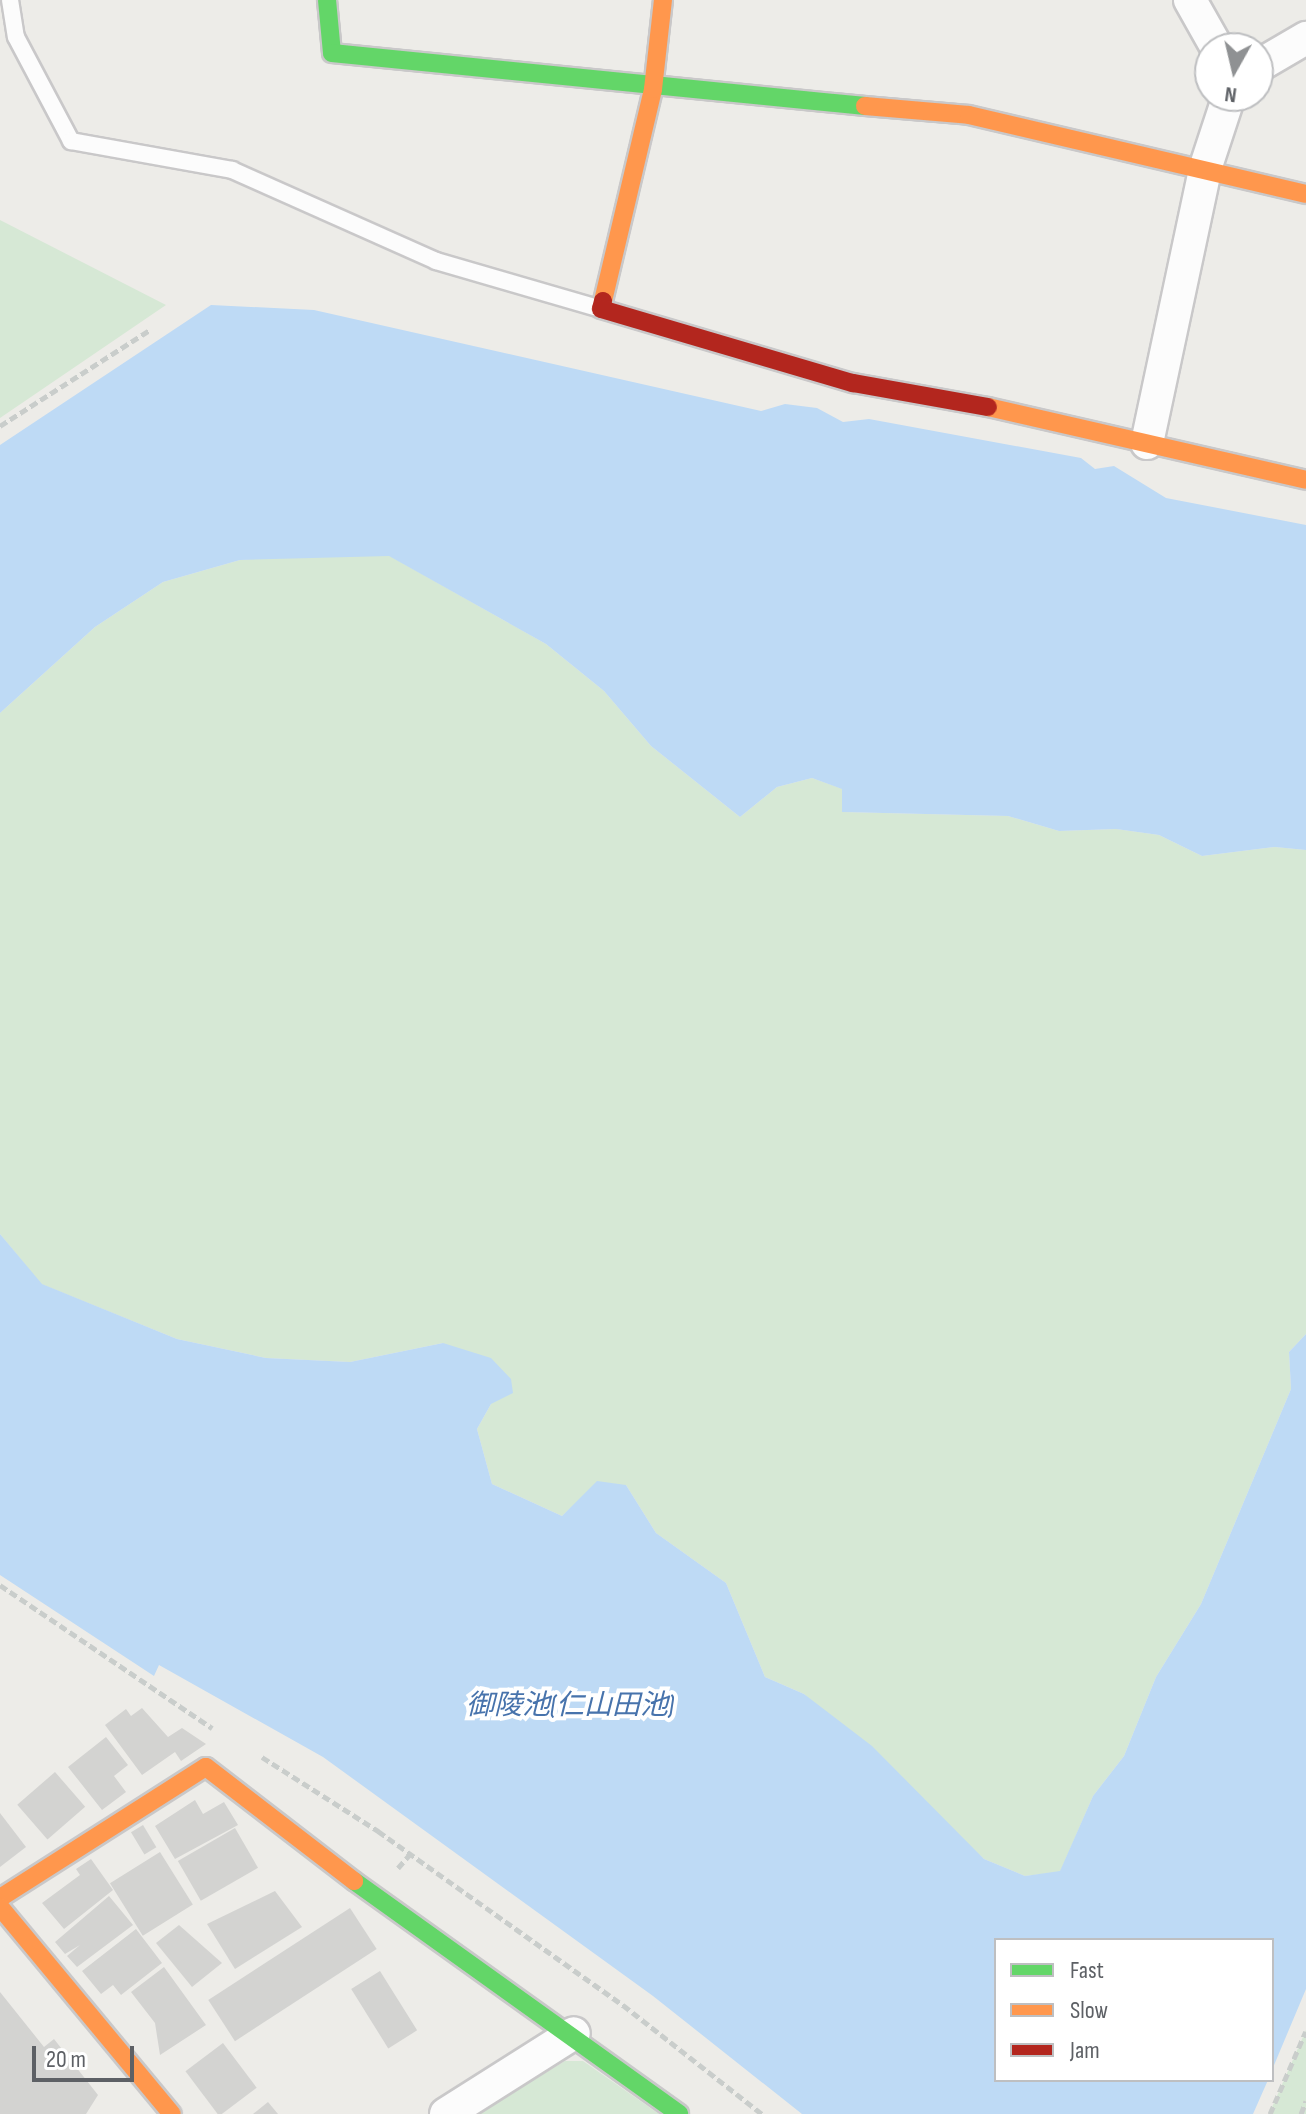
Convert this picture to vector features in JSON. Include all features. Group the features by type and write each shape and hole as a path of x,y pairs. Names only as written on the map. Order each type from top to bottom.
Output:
{"street":[{"path":"327,0 332,53 653,89 969,115 1306,194"},
{"path":"663,0 653,89 601,309 853,383 1147,443 1306,480"},
{"path":"1190,0 1208,32"},
{"path":"1274,57 1306,38"},
{"path":"1147,443 1205,169 1224,112"},
{"path":"0,1898 206,1767 443,1950 574,2033 679,2114"},
{"path":"0,1907 172,2114"},
{"path":"446,2114 574,2033"}],"lane":[{"path":"10,0 16,37 71,141 232,170 436,261 601,309"}],"path":[{"path":"0,426 151,329"},
{"path":"0,1585 224,1735"},
{"path":"248,1749 410,1854 659,2032 762,2114"},
{"path":"394,1874 410,1854"},
{"path":"1270,2114 1306,2031"},
{"path":"1301,2114 1306,2101"}],"green space":[{"path":"0,220 166,305 0,418"},
{"path":"306,554 390,556 546,644 604,691 651,746 740,817 777,787 812,778 843,789 842,812 1008,816 1059,831 1116,829 1159,835 1202,856 1275,847 1306,850 1306,1334 1289,1352 1291,1389 1201,1604 1156,1677 1124,1756 1093,1796 1060,1872 1025,1876 984,1859 804,1694 765,1677 726,1583 656,1533 626,1485 577,1502 562,1516 492,1484 477,1429 491,1404 443,1343 350,1362 266,1358 177,1339 41,1284 0,1234 0,713 95,627 163,582 240,560"},
{"path":"1306,2030 1306,2114 1269,2114"},
{"path":"565,2061 583,2061 659,2114 476,2114"}],"water":[{"path":"211,305 314,310 761,411 785,404 817,408 843,422 869,419 1081,458 1095,469 1114,466 1166,498 1306,525 1306,850 1275,847 1202,856 1159,835 1116,829 1059,831 1008,816 842,812 842,789 812,778 777,787 740,817 651,746 604,691 546,644 389,556 240,560 163,582 95,627 0,713 0,445"},
{"name":"御陵池(仁山田池)","path":"0,1234 42,1284 177,1339 266,1358 350,1362 443,1343 491,1358 511,1379 513,1393 491,1404 477,1429 492,1484 562,1516 597,1481 626,1485 656,1533 726,1583 765,1677 804,1694 872,1746 984,1859 1025,1876 1060,1871 1093,1796 1124,1756 1156,1677 1201,1604 1291,1389 1289,1352 1306,1334 1306,1989 1274,2065 1274,1938 994,1938 994,2082 1267,2082 1253,2114 802,2114 653,1996 323,1757 159,1665 154,1676 0,1575"}],"building":[{"path":"142,1708 168,1737 182,1728 206,1744 181,1761 175,1752 142,1775 105,1725 126,1709 131,1716"},
{"path":"106,1737 128,1765 114,1776 126,1792 102,1810 68,1767"},
{"path":"55,1772 85,1807 47,1840 17,1805"},
{"path":"195,1800 203,1814 224,1802 238,1825 175,1859 155,1826"},
{"path":"0,1813 26,1847 0,1867"},
{"path":"143,1825 156,1847 144,1854 131,1832"},
{"path":"235,1828 258,1868 201,1901 178,1861"},
{"path":"160,1852 193,1905 143,1936 110,1883"},
{"path":"91,1859 113,1890 64,1929 42,1903 80,1875 76,1869"},
{"path":"275,1891 302,1927 235,1969 207,1924"},
{"path":"109,1896 133,1925 77,1967 67,1956 80,1945 65,1954 55,1942"},
{"path":"350,1908 377,1949 235,2041 208,2000"},
{"path":"179,1925 222,1963 192,1987 156,1943"},
{"path":"136,1929 162,1963 121,1995 113,1985 101,1994 82,1971"},
{"path":"164,1967 206,2025 160,2055 155,2023 131,1992"},
{"path":"380,1971 417,2030 388,2048 351,1989"},
{"path":"0,1992 44,2047 54,2039 98,2095 86,2114 0,2114"},
{"path":"223,2043 257,2088 218,2114 185,2071"},
{"path":"268,2102 278,2114 253,2114"}],"traffic: fast":[{"path":"327,0 332,53 865,106"},
{"path":"354,1881 679,2114"}],"traffic: slow":[{"path":"603,301 653,89 663,0"},
{"path":"865,106 969,115 1306,194"},
{"path":"988,407 1306,480"},
{"path":"0,1898 206,1767 354,1881"},
{"path":"0,1907 172,2114"}],"traffic: jam":[{"path":"603,301 601,309 853,383 988,407"}]}
